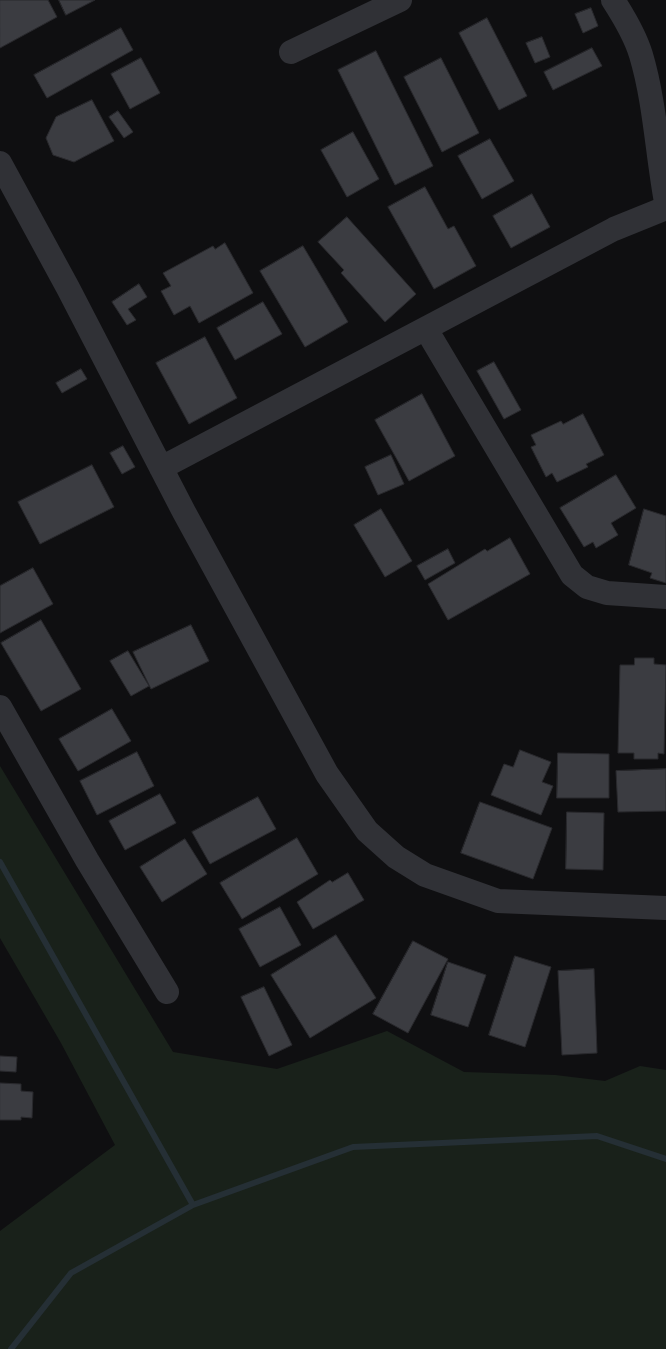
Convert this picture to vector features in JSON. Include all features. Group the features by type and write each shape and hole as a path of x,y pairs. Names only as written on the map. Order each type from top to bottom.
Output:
{"street":[{"path":"291,52 400,0"},
{"path":"613,0 627,23 641,54 649,92 666,202"},
{"path":"0,162 68,288 161,468 328,774 367,831 396,857 425,875 498,901 666,908"},
{"path":"161,468 614,229 666,208"},
{"path":"426,329 572,575 587,587 607,593 666,597"},
{"path":"0,707 87,860 167,992"}],"shaded area":[{"path":"0,766 173,1052 277,1069 387,1031 464,1072 555,1075 605,1081 640,1066 666,1070 666,1349 0,1349 0,1231 115,1145 61,1043 0,938"}],"building":[{"path":"0,0 48,0 57,17 0,48"},
{"path":"59,0 95,0 66,15"},
{"path":"591,8 598,26 583,33 575,14"},
{"path":"487,18 527,96 499,110 459,33"},
{"path":"121,28 133,50 47,98 34,75"},
{"path":"542,37 550,57 535,63 526,43"},
{"path":"592,48 602,66 553,90 544,72"},
{"path":"376,51 433,166 395,185 338,70"},
{"path":"141,58 160,93 130,109 111,74"},
{"path":"441,58 479,133 442,152 404,77"},
{"path":"92,100 114,141 74,162 53,155 46,138 56,117"},
{"path":"118,111 133,132 124,138 109,117"},
{"path":"353,132 379,179 347,197 321,150"},
{"path":"490,139 514,181 482,199 458,156"},
{"path":"425,187 448,229 454,226 476,266 434,289 388,207"},
{"path":"532,194 550,227 511,248 493,216"},
{"path":"347,217 416,294 385,322 341,273 344,270 318,242"},
{"path":"225,243 253,293 199,323 190,306 174,315 161,291 171,286 163,273 213,246 215,249"},
{"path":"303,246 348,322 305,347 260,271"},
{"path":"139,284 147,297 128,309 136,320 127,325 112,302"},
{"path":"263,302 282,334 235,360 217,328"},
{"path":"205,337 237,398 189,424 156,363"},
{"path":"494,362 521,410 504,419 477,371"},
{"path":"81,369 87,379 62,393 56,383"},
{"path":"422,394 455,456 409,481 375,420"},
{"path":"583,414 604,455 586,464 588,467 557,482 552,473 546,477 531,447 536,445 531,435 561,421 563,424"},
{"path":"123,446 135,467 122,474 110,453"},
{"path":"391,455 404,484 378,495 365,467"},
{"path":"92,465 114,507 40,544 18,502"},
{"path":"616,475 636,508 611,523 618,535 596,548 593,542 584,547 560,508"},
{"path":"381,509 412,561 385,577 354,525"},
{"path":"644,509 666,516 666,583 650,578 652,573 629,565"},
{"path":"510,538 530,574 448,620 428,584 485,549 487,551"},
{"path":"448,549 455,563 425,580 417,566"},
{"path":"33,568 53,604 0,633 0,586"},
{"path":"41,620 81,689 41,711 1,643"},
{"path":"191,625 209,661 151,689 133,652"},
{"path":"128,651 149,686 131,696 110,661"},
{"path":"635,658 654,658 654,664 666,665 664,754 658,753 658,759 634,759 634,753 618,753 620,665 634,665"},
{"path":"112,709 131,741 78,771 59,739"},
{"path":"520,750 551,762 542,782 553,786 541,815 491,795 504,764 513,767"},
{"path":"137,752 154,786 97,815 80,781"},
{"path":"558,753 609,754 609,798 557,798"},
{"path":"666,769 666,811 618,812 616,771"},
{"path":"160,794 176,823 125,850 109,821"},
{"path":"258,797 276,829 210,864 192,832"},
{"path":"480,802 552,828 533,879 461,853"},
{"path":"567,812 604,813 603,870 566,869"},
{"path":"297,838 318,874 242,919 220,883"},
{"path":"185,839 207,874 162,902 140,867"},
{"path":"348,873 364,900 313,929 297,902 330,880 332,882"},
{"path":"280,907 301,945 260,967 239,929"},
{"path":"336,935 376,998 310,1038 271,975"},
{"path":"413,941 448,959 408,1033 373,1014"},
{"path":"515,956 551,967 525,1047 489,1035"},
{"path":"448,962 486,975 468,1027 431,1015"},
{"path":"594,969 597,1053 562,1055 558,971"},
{"path":"264,987 292,1045 269,1056 241,997"},
{"path":"0,1056 17,1057 16,1072 0,1071"},
{"path":"0,1083 21,1084 21,1091 33,1092 32,1118 21,1117 21,1120 0,1120"}],"waterway":[{"path":"0,862 193,1205"},
{"path":"11,1349 71,1273 193,1205 353,1147 597,1136 666,1159"}]}
